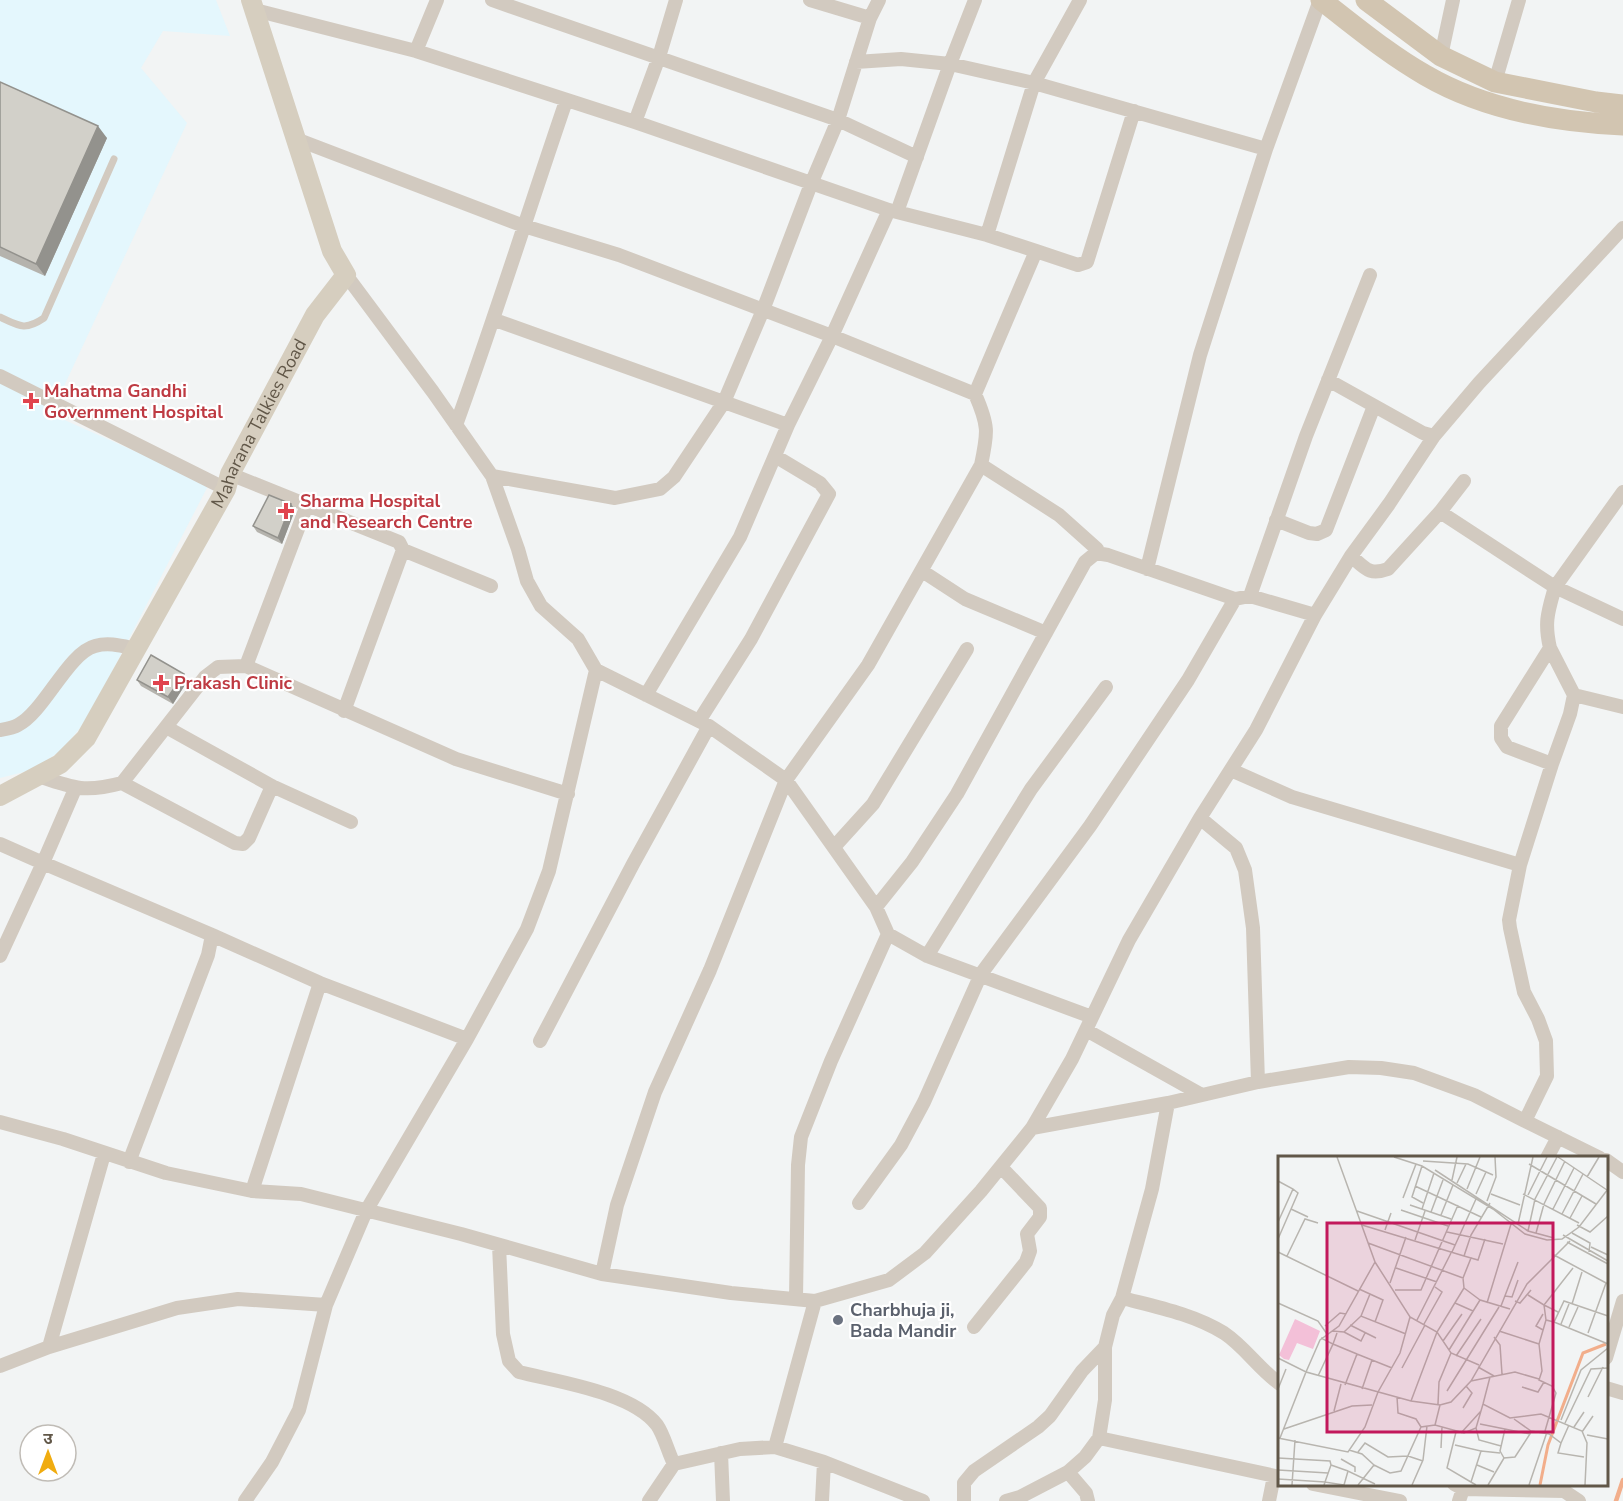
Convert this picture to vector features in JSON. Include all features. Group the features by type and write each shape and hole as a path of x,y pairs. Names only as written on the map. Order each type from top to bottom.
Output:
{"main road":[{"path":"1320,0 1381,46 1425,75 1475,100 1526,113 1582,123 1623,125"},
{"path":"1368,1 1441,56 1494,82 1623,105"}],"street":[{"path":"416,51 437,0"},
{"path":"492,0 838,120 917,157"},
{"path":"635,122 659,57 676,0"},
{"path":"810,0 870,18"},
{"path":"492,476 615,498 660,489 674,477 724,402 838,120 870,18 879,0"},
{"path":"646,695 740,537 788,425 917,157 975,0"},
{"path":"987,235 1034,83 1080,0"},
{"path":"1147,569 1200,355 1266,149 1320,0"},
{"path":"1441,56 1453,0"},
{"path":"1494,82 1519,0"},
{"path":"253,5 416,51 635,122 893,211 987,235 1078,265 1087,262 1134,111"},
{"path":"253,5 332,251 346,275 492,476 527,581 541,606 578,639 596,670 704,724 786,780 876,907 888,934 927,956 981,974 1092,1017"},
{"path":"856,62 901,59 950,64 1034,83 1266,149"},
{"path":"456,425 495,320 566,101"},
{"path":"296,139 524,226 619,255 832,336 975,394 986,418 988,435 981,465 868,665 786,780 710,970 655,1092 618,1205 602,1274"},
{"path":"0,1122 63,1139 166,1173 252,1191 301,1194 602,1274 731,1293 815,1301 889,1280 925,1253 1001,1167 1032,1128 1086,1030 1129,940 1200,818 1256,730 1315,615 1351,556 1434,436 1479,383 1623,228"},
{"path":"975,394 1036,251"},
{"name":"Maharana Talkies Road","path":"0,796 60,764 86,738 228,481 315,315 346,275"},
{"path":"1250,596 1328,380 1370,275"},
{"path":"495,320 788,425"},
{"path":"0,376 228,481 307,505 399,542 403,550 491,586"},
{"path":"1328,380 1424,434 1434,436"},
{"path":"1276,520 1309,533 1317,534 1326,530 1374,406"},
{"path":"540,1041 704,724 752,639 828,494 820,483 775,456"},
{"path":"981,465 1059,514 1097,549 1096,553"},
{"path":"1351,556 1370,572 1388,569 1440,512 1464,481"},
{"path":"1525,1122 1547,1076 1546,1041 1524,992 1509,920 1520,865 1570,714 1574,695 1550,648 1546,620 1555,587 1623,492"},
{"path":"246,666 307,505"},
{"path":"1440,512 1555,587 1623,619"},
{"path":"344,711 403,550"},
{"path":"876,907 912,862 957,794 1085,562 1096,553 1235,599 1250,596 1315,615"},
{"path":"922,571 965,599 1046,633"},
{"path":"859,1203 901,1145 924,1102 981,974 1090,826 1188,680 1235,599"},
{"path":"0,730 17,726 28,718 81,655 92,646 108,643 136,649"},
{"path":"1550,648 1501,726 1501,738 1507,747 1552,764"},
{"path":"834,847 873,804 967,649"},
{"path":"38,776 75,789 101,789 122,783 205,677 218,667 246,666 456,759 568,794"},
{"path":"245,1501 272,1462 299,1410 326,1305 366,1211 467,1039 527,929 549,871 596,670"},
{"path":"927,956 1031,789 1106,687"},
{"path":"1574,695 1623,707"},
{"path":"166,727 272,786 351,822"},
{"path":"1231,770 1292,797 1520,865"},
{"path":"122,783 236,843 243,844 249,838 272,786"},
{"path":"0,956 75,789"},
{"path":"1200,818 1236,848 1245,870 1253,928 1258,1082"},
{"path":"0,844 320,983 467,1039"},
{"path":"796,1299 798,1165 801,1137 831,1061 888,934"},
{"path":"129,1162 208,955 212,935"},
{"path":"252,1191 320,983"},
{"path":"1086,1030 1202,1095"},
{"path":"1032,1128 1168,1103 1258,1082 1349,1067 1381,1068 1414,1073 1474,1095 1596,1156"},
{"path":"1006,1501 1020,1497 1068,1472 1085,1457 1099,1438 1105,1400 1105,1347 1113,1315 1122,1298 1152,1189 1168,1103"},
{"path":"1548,1156 1558,1137"},
{"path":"49,1347 104,1154"},
{"path":"1608,1161 1623,1172"},
{"path":"974,1327 1026,1262 1030,1251 1027,1234 1041,1217 1040,1208 1001,1167"},
{"path":"499,1245 503,1334 508,1361 519,1372 612,1395 638,1408 657,1425 674,1464"},
{"path":"1122,1298 1190,1316 1223,1333 1245,1350 1278,1382"},
{"path":"0,1366 49,1347 177,1308 238,1299 326,1305"},
{"path":"775,1447 815,1301"},
{"path":"1608,1351 1623,1301"},
{"path":"964,1501 964,1483 974,1471 1038,1427 1050,1416 1082,1371 1105,1347"},
{"path":"1608,1389 1623,1393"},
{"path":"1099,1438 1277,1477 1269,1501"},
{"path":"649,1501 674,1464 740,1449 775,1447 824,1462 923,1501"},
{"path":"721,1453 723,1501"},
{"path":"822,1501 824,1462"},
{"path":"1068,1472 1086,1492 1088,1501"},
{"path":"1318,1486 1400,1501"},
{"path":"1459,1491 1565,1488 1578,1501"}],"lane":[{"path":"0,317 21,327 32,326 44,318 114,159"}],"shaded area":[{"name":"Mahatma Gandhi Government Hospital","path":"0,0 216,0 230,36 163,31 141,68 187,123 65,384 60,418 209,484 88,718 62,750 32,770 0,778"}],"building":[{"path":"0,82 98,126 36,264 0,247"},
{"path":"269,495 291,504 278,538 253,526"},
{"path":"151,655 184,674 168,697 137,680"}],"waterway":[{"path":"1616,1501 1623,1480"}],"place":[{"name":"Mahatma Gandhi Government Hospital","path":"31,401"},
{"name":"Sharma Hospital and Research Centre","path":"286,511"},
{"name":"Prakash Clinic","path":"161,683"},
{"name":"Charbhuja ji, Bada Mandir","path":"838,1320"}]}
